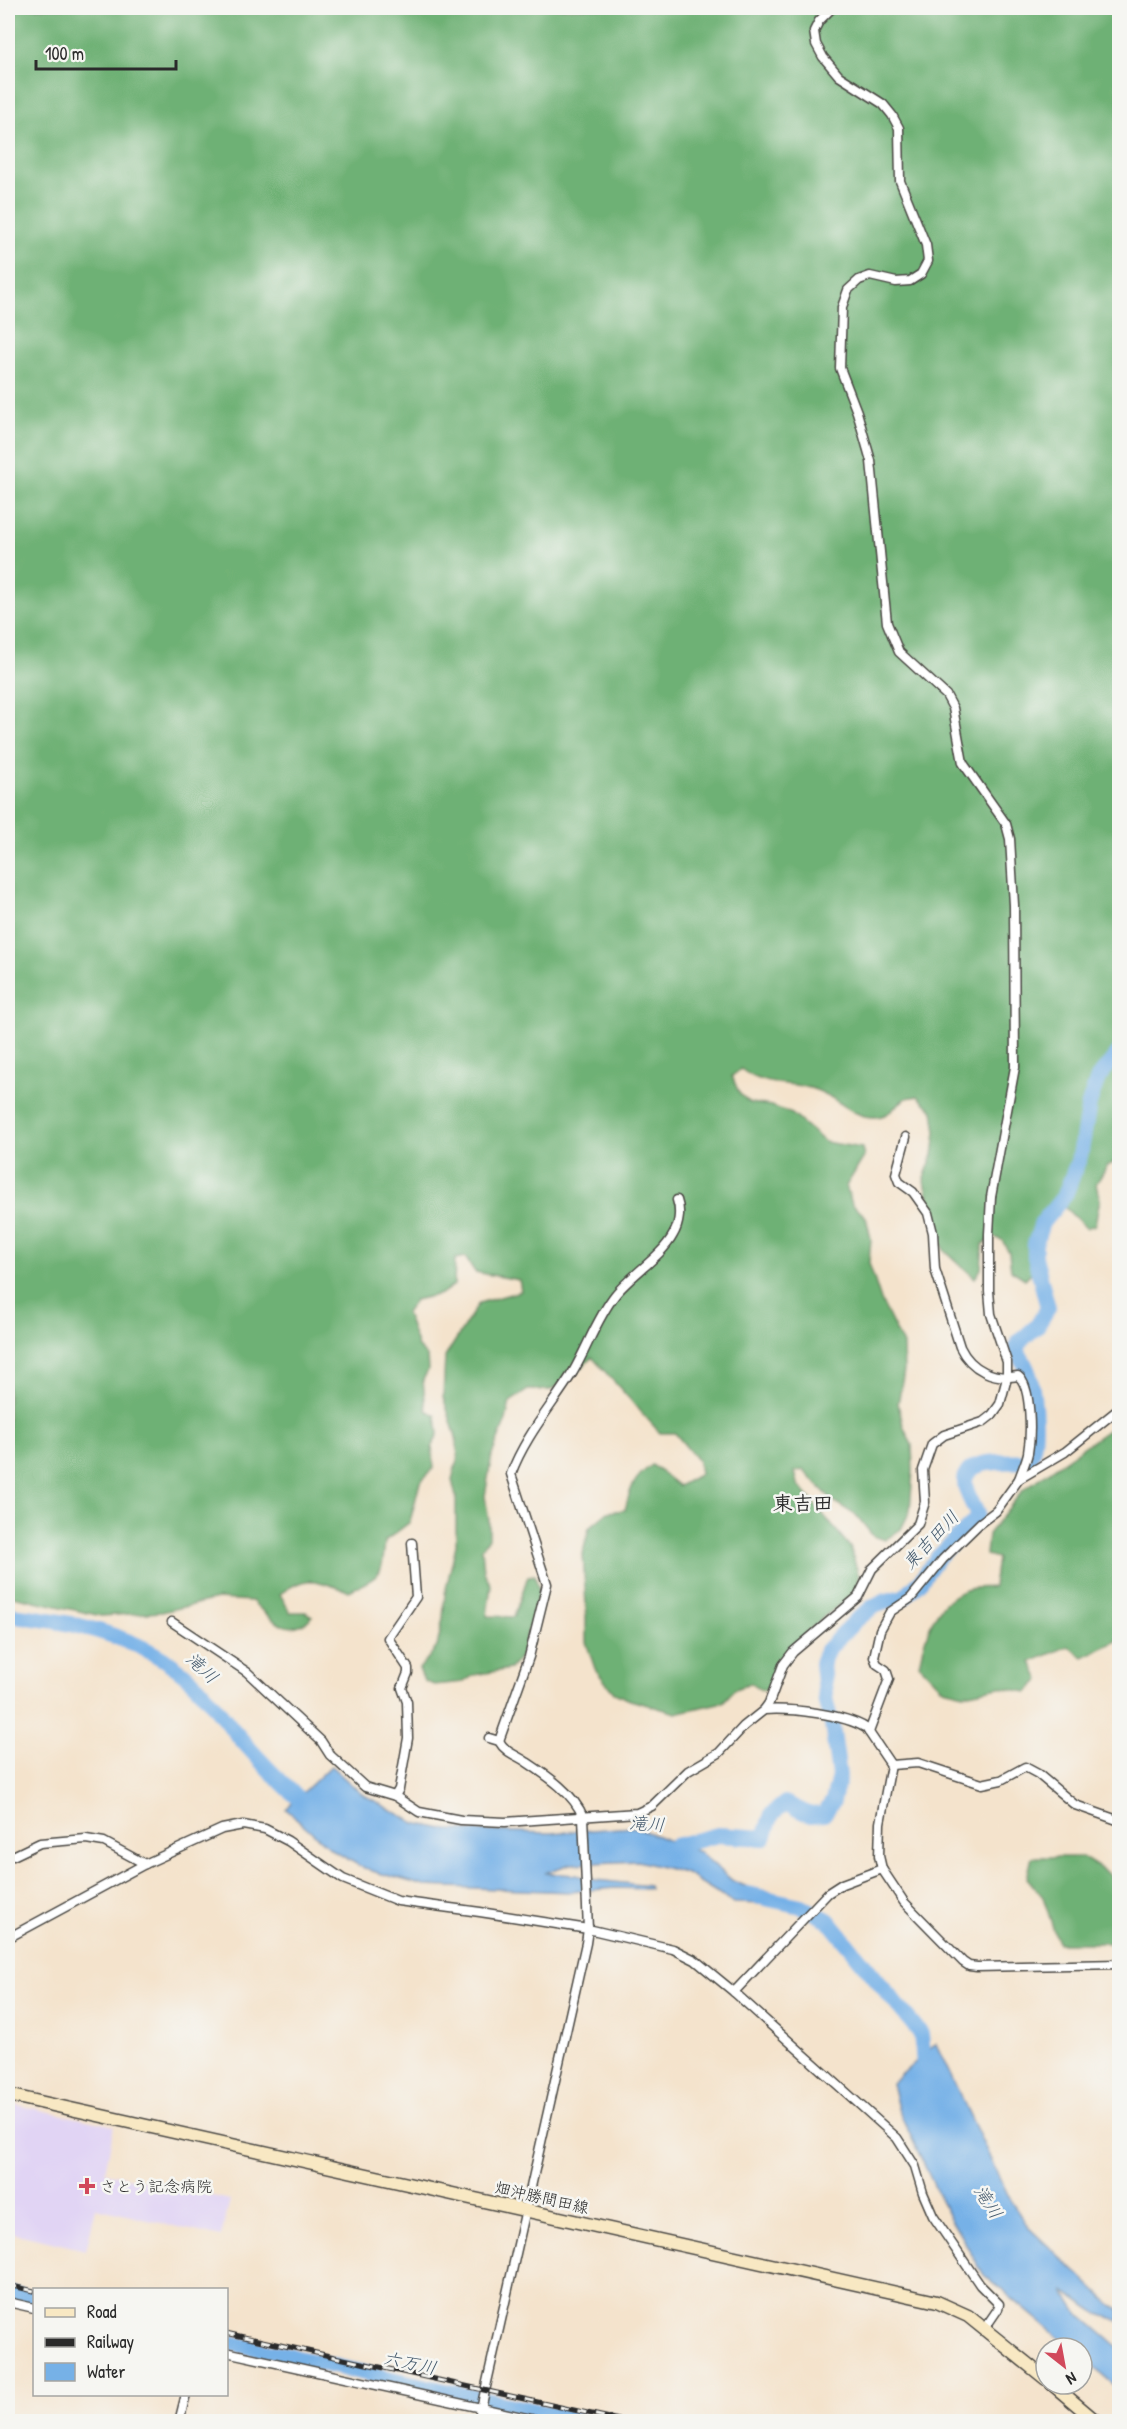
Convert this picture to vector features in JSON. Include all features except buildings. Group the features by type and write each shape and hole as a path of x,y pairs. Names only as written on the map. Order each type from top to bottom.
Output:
{"main road":[{"name":"畑沖勝間田線","path":"8,2095 910,2295 954,2308 985,2328 1034,2369"},
{"path":"1067,2396 1097,2421"}],"street":[{"path":"172,1622 247,1672 321,1740 330,1755 365,1787 395,1796 419,1812 461,1820 506,1822 637,1813 652,1806 688,1771 719,1753 744,1726 764,1710 769,1703 783,1665 794,1652 858,1597 872,1569 918,1524 925,1502 923,1470 932,1444 944,1436 983,1422 1000,1404 1007,1378 1007,1362 991,1314 989,1234 991,1197 1015,1067 1014,905 1010,839 1006,824 963,763 953,708 946,695 899,652 887,623 871,461 857,412 840,368 842,307 848,290 859,280 870,276 896,282 910,280 921,274 928,261 926,245 900,181 899,128 883,104 839,76 823,57 816,44 814,31 819,21 832,8"},
{"path":"869,1732 889,1679 886,1670 877,1664 874,1657 880,1630 890,1612 912,1598 943,1559 980,1522 996,1510 1019,1479 1027,1460 1031,1436 1026,1388 1018,1376 1007,1378 989,1375 964,1356 960,1347 935,1269 933,1233 928,1213 913,1192 899,1182 897,1174 906,1137"},
{"path":"478,2421 588,1929 583,1817 579,1805 526,1761 503,1748 500,1741 529,1658 547,1584 511,1474 537,1424 573,1371 607,1306 640,1268 657,1255 673,1236 678,1220 677,1200"},
{"path":"1019,1479 1065,1452 1119,1408"},
{"path":"395,1796 399,1789 408,1738 407,1702 402,1688 408,1668 388,1638 416,1597 412,1544"},
{"path":"764,1710 833,1717 861,1725 869,1732 891,1765 880,1823 879,1856 882,1869 916,1916 969,1966 1119,1964"},
{"path":"489,1738 500,1741"},
{"path":"891,1765 918,1763 982,1784 1001,1780 1025,1767 1038,1774 1074,1805 1119,1821"},
{"path":"8,1938 145,1864 222,1828 243,1825 265,1829 288,1841 343,1878 398,1902 588,1929 673,1949 695,1960 734,1992 897,2138 915,2166 922,2193 933,2216 980,2285 999,2304 985,2328"},
{"path":"8,1854 13,1856 40,1843 86,1839 104,1842 145,1864"},
{"path":"734,1992 828,1893 842,1884 882,1869"},
{"path":"8,2302 33,2308"},
{"path":"228,2352 545,2421"},
{"path":"178,2421 185,2396"}],"shaded area":[{"name":"さとう記念病院","path":"8,2103 114,2126 105,2172 230,2200 221,2237 96,2208 86,2250 8,2232"}],"green space":[{"path":"8,8 1119,8 1119,1160 1107,1166 1096,1184 1100,1199 1095,1225 1086,1228 1058,1201 1049,1207 1038,1223 1033,1241 1033,1271 1025,1279 1011,1270 1009,1253 1002,1240 994,1237 983,1244 981,1269 975,1278 944,1250 940,1241 924,1178 933,1155 936,1132 933,1111 918,1096 909,1097 884,1115 874,1117 859,1114 823,1093 806,1087 769,1082 741,1069 732,1076 739,1093 750,1103 772,1106 792,1114 825,1142 862,1148 864,1157 846,1186 852,1204 866,1217 871,1239 869,1263 881,1300 903,1345 904,1371 898,1404 903,1425 912,1445 910,1511 901,1529 885,1540 873,1536 857,1516 833,1501 803,1470 795,1472 798,1484 850,1547 859,1576 856,1592 821,1619 784,1654 767,1690 761,1690 751,1683 735,1689 723,1702 676,1713 614,1693 595,1669 586,1642 583,1553 589,1528 608,1512 625,1510 633,1484 652,1465 679,1486 700,1474 698,1461 675,1433 660,1433 592,1357 575,1375 551,1390 528,1390 510,1402 506,1420 492,1455 485,1496 489,1538 482,1549 484,1571 491,1585 487,1616 514,1617 528,1576 535,1575 539,1591 521,1656 510,1669 474,1675 464,1682 434,1685 424,1681 419,1669 437,1647 445,1593 456,1545 456,1497 452,1480 458,1456 456,1437 443,1397 445,1357 479,1303 521,1291 519,1280 475,1272 465,1257 455,1259 454,1285 441,1294 415,1300 406,1313 418,1347 427,1356 428,1370 423,1380 426,1410 436,1416 438,1434 432,1447 434,1468 420,1482 410,1522 385,1541 383,1562 374,1578 349,1591 314,1581 290,1587 280,1594 290,1612 306,1612 313,1616 304,1623 288,1627 273,1620 252,1601 217,1599 162,1612 101,1616 8,1595"},
{"path":"1119,1422 1119,1640 1083,1657 1068,1646 1031,1662 1040,1680 1027,1692 999,1687 964,1694 943,1689 919,1664 925,1641 934,1619 948,1600 969,1589 993,1587 997,1558 986,1555 988,1534 1023,1490"},
{"path":"1032,1857 1082,1857 1119,1880 1119,1943 1058,1943 1043,1897 1027,1878"}],"water":[{"path":"331,1766 362,1794 415,1823 447,1830 549,1833 634,1827 699,1852 733,1881 750,1888 772,1892 767,1904 734,1903 685,1873 638,1861 570,1864 545,1873 576,1875 596,1880 649,1886 650,1889 615,1888 570,1892 425,1886 365,1869 332,1850 286,1809"},
{"path":"936,2044 1010,2200 1028,2227 1110,2304 1119,2309 1119,2320 1101,2315 1064,2291 1078,2313 1119,2348 1119,2389 1094,2367 1094,2336 1057,2336 984,2275 947,2213 898,2109 892,2083"}],"waterway":[{"name":"東吉田川","path":"675,1846 718,1835 764,1838 772,1814 785,1803 810,1815 824,1814 833,1801 839,1776 832,1725 826,1703 822,1664 827,1650 855,1621 874,1606 904,1597 921,1580 938,1557 975,1521 977,1514 965,1487 967,1474 972,1468 990,1463 1027,1461 1031,1454 1035,1434 1032,1386 1028,1370 1016,1348 1019,1342 1037,1326 1048,1308 1035,1257 1035,1244 1042,1223 1065,1195 1080,1156 1089,1104 1098,1078 1120,1051"},
{"name":"滝川","path":"8,1615 53,1621 98,1631 120,1638 161,1658 194,1683 263,1763 293,1794 315,1812"},
{"name":"滝川","path":"747,1894 801,1906 828,1920 921,2034 925,2075"},
{"name":"六万川","path":"8,2293 33,2299"},
{"name":"六万川","path":"228,2342 585,2422"}],"railway":[{"path":"8,2285 33,2291"},
{"path":"228,2333 628,2422"}],"place":[{"name":"さとう記念病院","path":"87,2186"}],"district":[{"name":"東吉田","path":"803,1503"}]}
